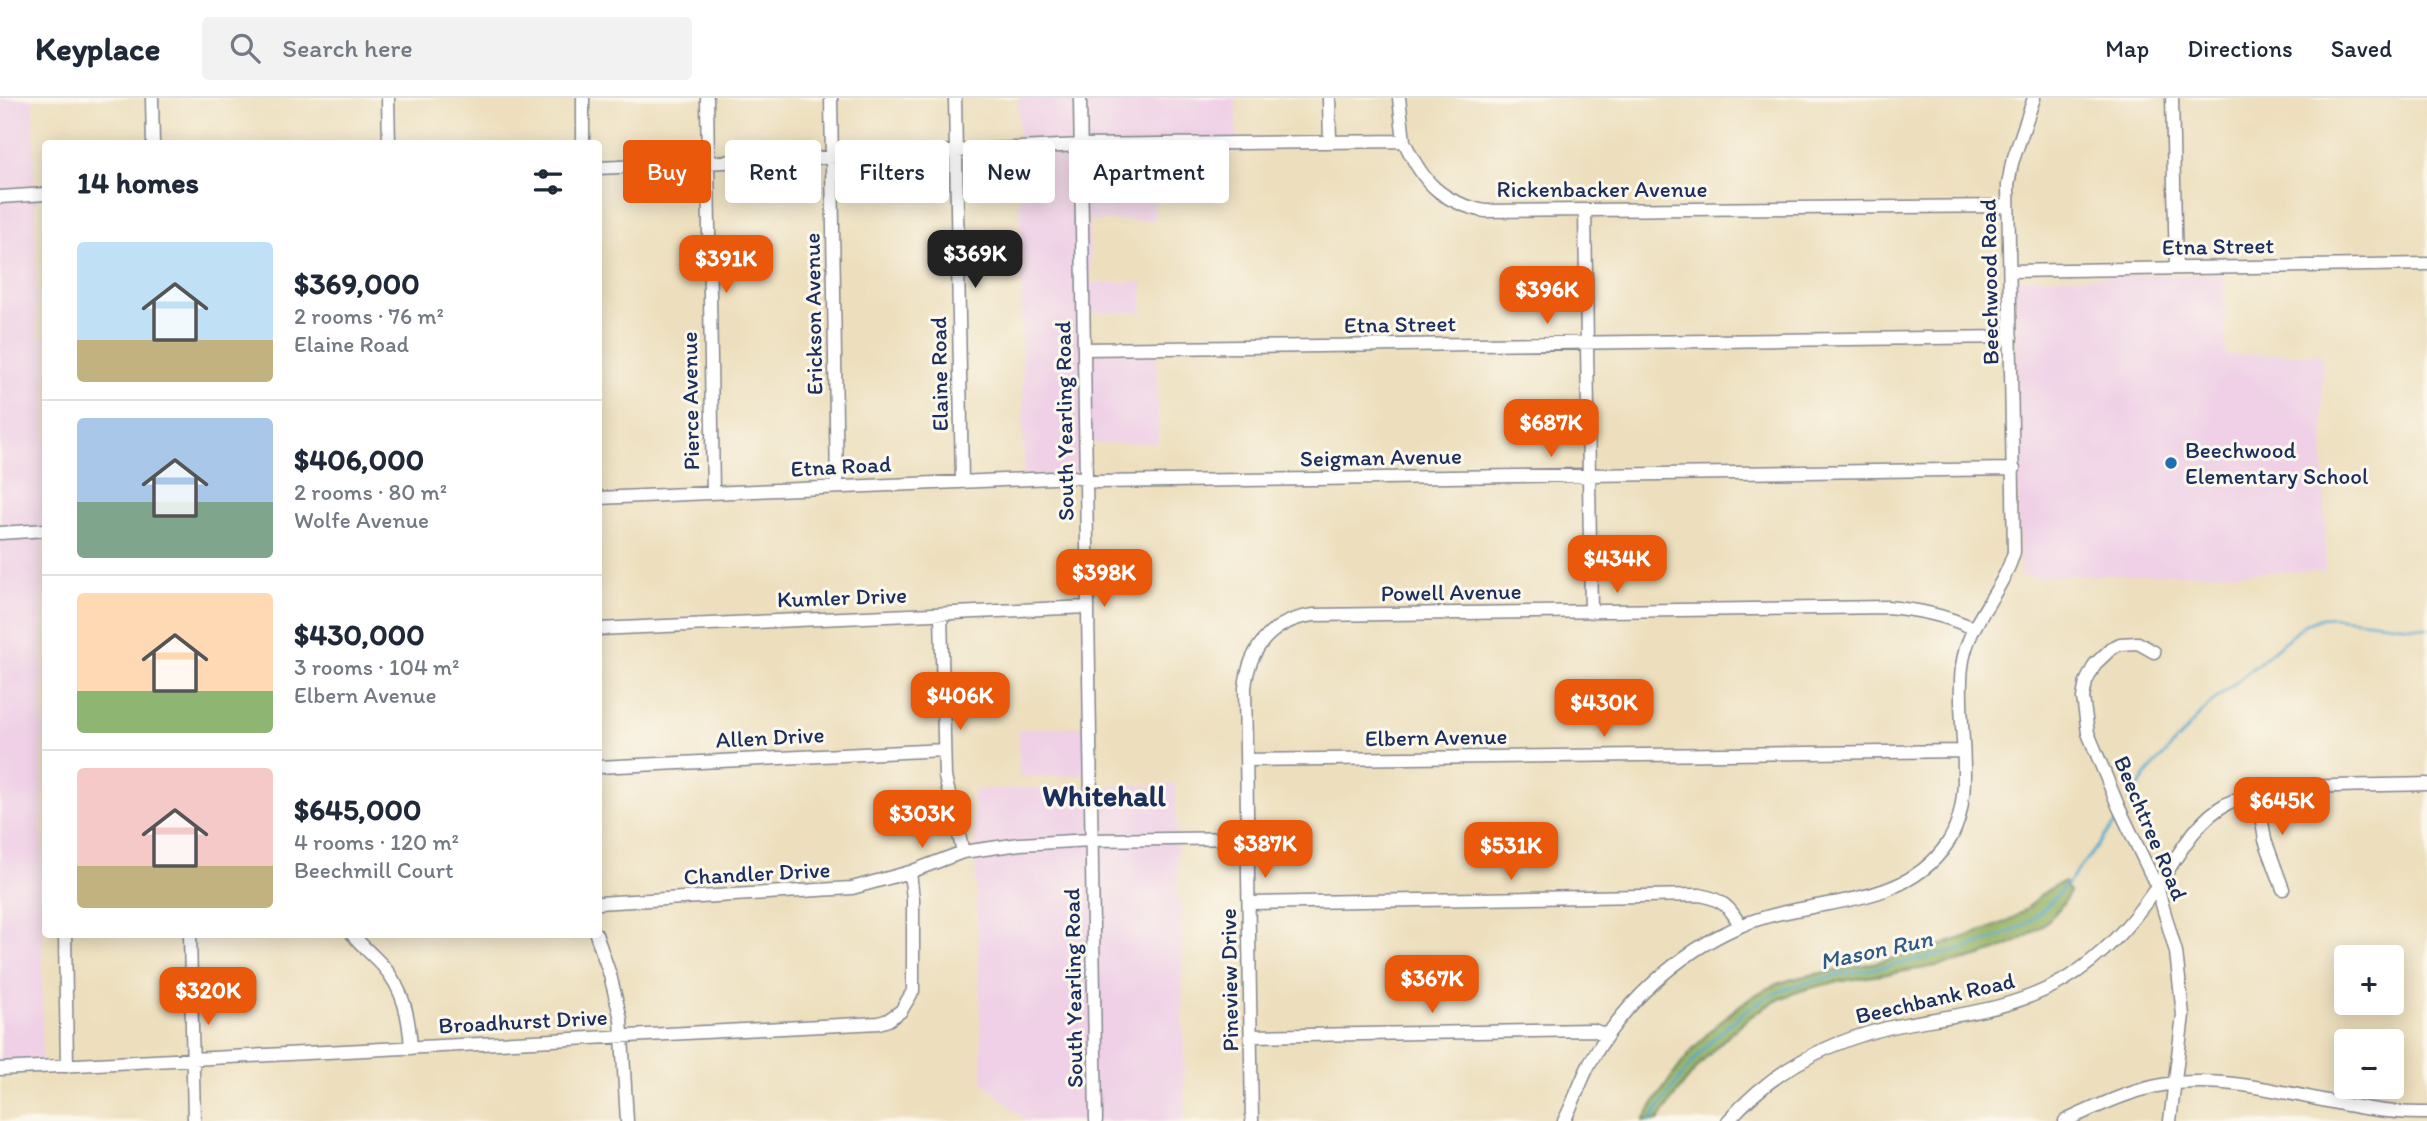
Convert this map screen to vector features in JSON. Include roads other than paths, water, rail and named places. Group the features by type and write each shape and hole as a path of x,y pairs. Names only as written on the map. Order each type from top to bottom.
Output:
{"street":[{"path":"152,98 153,140"},
{"path":"388,98 389,140"},
{"path":"583,98 583,140"},
{"name":"Pierce Avenue","path":"707,98 708,140"},
{"name":"Erickson Avenue","path":"831,98 837,488"},
{"name":"Elaine Road","path":"955,98 962,482"},
{"name":"South Yearling Road","path":"1080,98 1081,140"},
{"path":"1329,98 1330,142"},
{"path":"1229,143 1404,141 1399,98"},
{"name":"Beechwood Road","path":"1563,1121 1607,1035 1632,1005 1666,973 1710,942 1740,926 1800,908 1887,891 1915,878 1946,846 1957,823 1961,805 1962,667 1965,648 1973,628 2008,571 2014,552 2008,206 2012,163 2034,98"},
{"path":"2172,98 2176,268"},
{"name":"Rickenbacker Avenue","path":"1404,141 1424,178 1444,196 1471,208 1498,211 2008,206"},
{"path":"711,163 1069,146"},
{"path":"602,168 623,167"},
{"path":"0,197 42,194"},
{"name":"Pierce Avenue","path":"709,203 713,493"},
{"name":"South Yearling Road","path":"1082,203 1096,1121"},
{"path":"1585,211 1591,612"},
{"name":"Etna Street","path":"2010,271 2427,264"},
{"name":"Etna Street","path":"1084,349 2011,337"},
{"name":"Seigman Avenue","path":"1086,480 1096,482 2014,470"},
{"name":"Etna Road","path":"602,498 1074,477 1086,480"},
{"path":"0,533 42,530"},
{"name":"Kumler Drive","path":"602,629 1088,607"},
{"name":"Powell Avenue","path":"1268,634 1289,620 1314,615 1887,607 1944,616 1973,628"},
{"path":"941,614 947,790 963,852"},
{"name":"Pineview Drive","path":"1252,1121 1247,674 1251,659 1268,634"},
{"name":"Beechtree Road","path":"2154,652 2138,643 2120,644 2112,648 2095,664 2086,682 2083,698 2088,733 2157,887 2170,927 2180,980 2183,1015 2170,1121"},
{"name":"Allen Drive","path":"602,767 944,750"},
{"name":"Elbern Avenue","path":"1246,760 1963,751"},
{"name":"Beechbank Road","path":"1728,1121 1744,1103 1775,1077 1794,1063 1828,1046 1872,1032 2010,1005 2062,981 2110,946 2126,929 2200,825 2226,804 2258,791 2283,787 2427,784"},
{"path":"2258,791 2265,840 2283,889"},
{"name":"Chandler Drive","path":"602,903 824,892 875,883 963,852 1020,844 1091,840 1248,838"},
{"name":"Broadhurst Drive","path":"0,1069 866,1024 888,1020 901,1011 913,990 911,872"},
{"path":"1249,903 1700,895 1720,900 1735,915 1740,926"},
{"path":"65,938 67,1066"},
{"path":"190,938 194,1121"},
{"path":"356,938 383,966 402,996 408,1014 411,1048"},
{"path":"597,938 610,975 623,1037 627,1121"},
{"path":"1251,1036 1593,1030 1607,1035"},
{"path":"2065,1121 2130,1094 2175,1083 2230,1084 2354,1108 2427,1113"}],"waterway":[{"name":"Mason Run","path":"2129,801 2147,774 2209,705 2304,625 2321,618 2333,617 2427,628"},
{"name":"Mason Run","path":"1650,1121 1696,1058 1733,1021 1754,1005 1801,984 1954,951 1982,943 2022,926 2058,894 2115,823"}],"place":[{"name":"Beechwood Elementary School","path":"2171,463"}],"district":[{"name":"Whitehall","path":"1104,796"}]}
